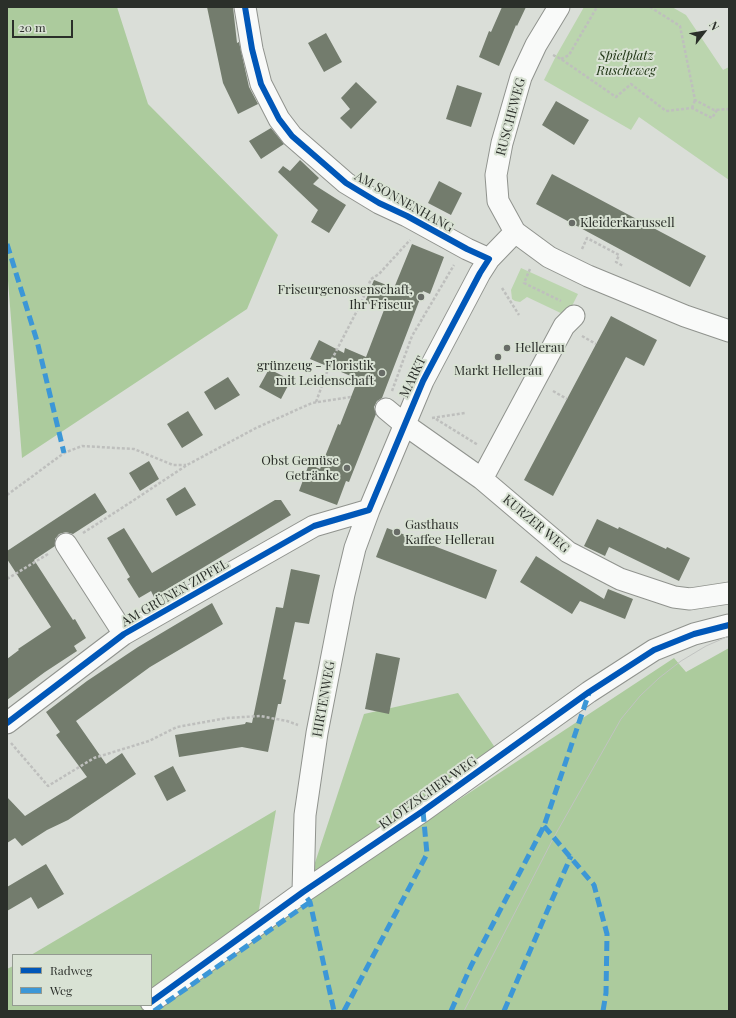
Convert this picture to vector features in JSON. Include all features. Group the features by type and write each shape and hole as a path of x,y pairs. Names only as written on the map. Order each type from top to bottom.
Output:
{"street":[{"name":"AM SONNENHANG","path":"245,7 252,49 261,84 279,119 292,136 346,183 379,203 407,216 466,249 489,259"},
{"name":"RUSCHEWEG","path":"516,232 498,201 496,175 502,143 521,77 536,45 559,7"},
{"name":"MARKT","path":"369,510 423,381 489,259 516,232"},
{"path":"516,232 549,257 588,276 685,316 729,331"},
{"path":"482,479 564,326 569,309"},
{"name":"KURZER WEG","path":"386,409 404,424 482,479 568,552 620,579 674,597 690,599 729,593"},
{"name":"AM GRÜNEN ZIPFEL","path":"7,723 124,634 314,526 369,510"},
{"name":"HIRTENWEG","path":"303,892 305,815 317,733 344,594 356,548 369,510"},
{"path":"66,544 124,634"},
{"name":"KLOTZSCHER WEG","path":"152,1001 303,892 423,811 589,692 654,650 694,634 729,625"}],"path":[{"path":"561,59 569,55 597,7"},
{"path":"650,7 680,26 695,100 692,108"},
{"path":"551,54 561,59 616,97 631,84 666,111 692,108 712,118 717,110"},
{"path":"695,100 714,110 729,109"},
{"path":"316,402 332,361 361,303 371,279 379,274 412,238"},
{"path":"582,249 587,238 619,255 616,262 626,268"},
{"path":"393,387 412,336 455,264"},
{"path":"530,270 524,283 569,309"},
{"path":"502,288 519,315"},
{"path":"552,391 567,399"},
{"path":"7,579 66,544 187,465 298,408 316,402 351,397"},
{"path":"465,413 434,418 494,456"},
{"path":"7,495 64,453 82,446 134,449 173,465 187,465"},
{"path":"7,739 48,786 94,758 149,741 177,727 227,718 260,716 287,721 317,733"}],"green space":[{"path":"7,7 117,7 148,104 278,235 247,309 22,458 7,268"},
{"name":"Spielplatz Ruscheweg","path":"584,7 672,7 686,15 723,70 729,67 729,180 639,117 631,130 544,80"},
{"path":"521,268 578,294 567,316 527,297 520,302 512,299 511,290"},
{"path":"729,648 729,1011 7,1011 7,969 12,966 12,1006 152,1006 152,954 33,954 276,810 258,915 431,818 674,658 686,672"},
{"path":"458,693 498,752 308,884 364,714"}],"building":[{"path":"207,7 233,7 237,43 239,42 249,87 258,104 238,114 223,83"},
{"path":"502,7 526,7 517,26 516,25 499,66 479,57 489,31 491,32"},
{"path":"326,33 342,62 324,72 308,43"},
{"path":"356,82 377,102 351,129 340,118 350,109 341,98"},
{"path":"457,85 482,93 471,127 446,119"},
{"path":"556,101 589,120 574,145 542,125"},
{"path":"271,128 284,144 261,159 249,141"},
{"path":"300,160 319,178 313,184 346,205 329,233 311,222 318,210 278,172 283,166 290,171"},
{"path":"552,174 706,256 690,287 536,204"},
{"path":"439,181 462,193 451,215 428,203"},
{"path":"412,244 444,257 430,294 423,291 382,398 377,401 374,407 376,414 349,482 346,481 337,505 299,491 309,464 320,469 338,424 340,425 358,379 310,359 319,340 344,353 345,348 366,357 384,310 365,302 374,280 394,288"},
{"path":"611,316 657,340 644,366 626,357 553,496 524,480"},
{"path":"269,369 291,380 281,399 259,387"},
{"path":"228,377 240,395 215,410 204,392"},
{"path":"188,411 203,435 182,448 167,424"},
{"path":"149,461 159,479 140,491 129,473"},
{"path":"185,487 196,505 176,516 166,499"},
{"path":"95,493 107,512 73,534 66,532 59,534 55,539 55,546 34,560 73,620 75,619 86,638 74,646 77,651 7,700 7,659 19,650 18,649 51,627 7,559 7,551"},
{"path":"275,500 281,500 291,515 154,597 151,591 139,598 127,579 130,577 107,538 124,528 152,573"},
{"path":"597,519 618,529 619,527 666,549 667,547 690,558 679,581 609,547 605,556 584,546"},
{"path":"387,528 497,570 486,599 376,557"},
{"path":"536,556 604,599 608,589 633,599 625,619 580,601 572,614 520,582"},
{"path":"291,569 320,575 309,624 295,622 283,679 286,680 281,704 278,704 268,752 242,747 179,757 175,735 245,724 246,722 252,723 276,607 283,608"},
{"path":"212,603 223,624 150,667 76,721 106,764 122,753 136,774 68,820 47,830 22,846 15,838 7,843 7,797 25,816 87,777 56,735 60,732 46,712 87,681 138,647"},
{"path":"376,653 400,658 389,714 365,709"},
{"path":"173,766 186,791 167,801 154,776"},
{"path":"46,864 64,894 38,909 31,897 7,911 7,887"}],"tram line":[{"path":"464,1011 554,837 621,719 640,696 659,678 681,661 706,646 729,636"}],"marked path":[{"path":"7,244 37,341 64,453"},
{"path":"451,1011 471,966 544,826 589,693"},
{"path":"344,1011 427,854 423,811"},
{"path":"544,826 594,885 607,934 606,993 603,1011"},
{"path":"504,1011 571,856"},
{"path":"307,898 310,902 334,1011"},
{"path":"154,1011 310,902"}],"cycle path":[{"path":"7,723 124,634 314,526 369,510 423,381 480,273 489,259 379,203 346,183 292,136 279,119 261,84 252,49 245,7"},
{"path":"152,1001 303,892 423,811 589,692 654,650 694,634 729,625"}],"place":[{"name":"Kleiderkarussell","path":"572,223"},
{"name":"Friseurgenossenschaft, Ihr Friseur","path":"421,297"},
{"name":"Hellerau","path":"507,348"},
{"name":"Markt Hellerau","path":"498,357"},
{"name":"grünzeug - Floristik mit Leidenschaft","path":"382,373"},
{"name":"Obst Gemüse Getränke","path":"347,468"},
{"name":"Gasthaus Kaffee Hellerau","path":"397,532"}]}
